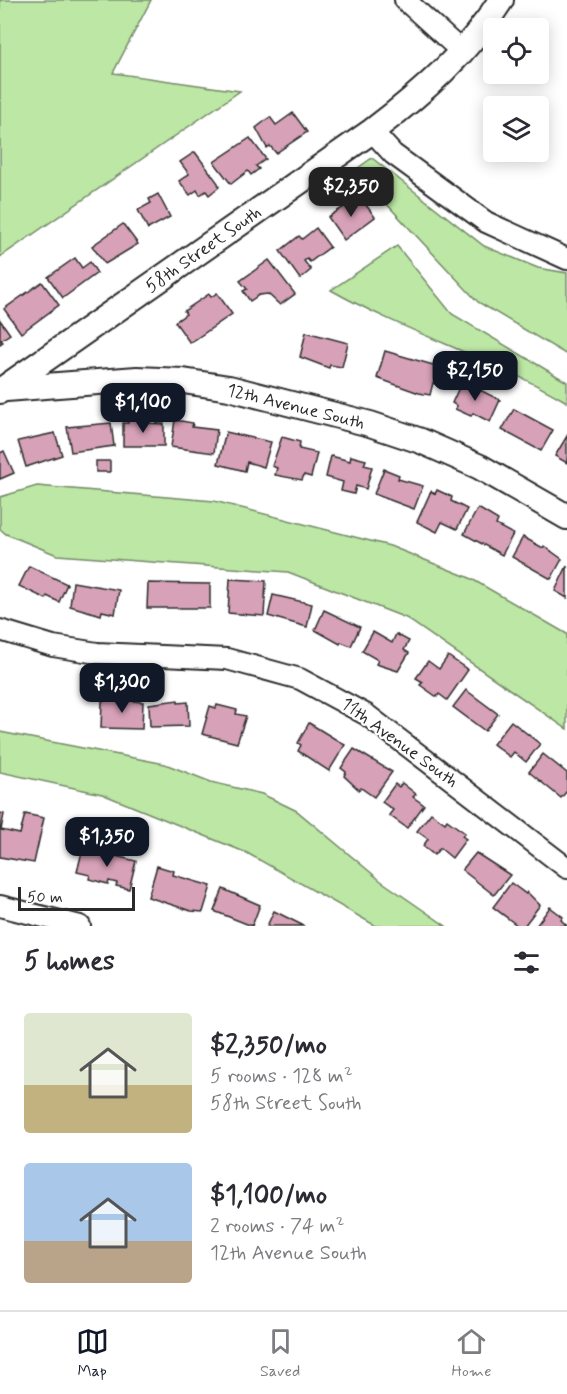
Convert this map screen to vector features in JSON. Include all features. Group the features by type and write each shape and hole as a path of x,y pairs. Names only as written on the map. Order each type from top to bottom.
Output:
{"street":[{"path":"405,0 461,51"},
{"name":"58th Street South","path":"2,390 372,131 414,99 485,26 501,0"},
{"path":"372,131 393,154 486,222 567,259"},
{"name":"12th Avenue South","path":"2,390 137,379 183,381 229,388 370,424 421,441 480,467 567,516"},
{"name":"11th Avenue South","path":"0,630 53,646 97,653 227,659 300,679 367,715 567,868"},
{"path":"0,906 81,926"}],"green space":[{"path":"0,0 151,0 113,73 240,91 0,257"},
{"path":"372,158 484,246 538,268 567,273 567,355 478,302 355,170"},
{"path":"397,246 452,314 567,382 567,402 509,372 389,319 331,290"},
{"path":"37,486 214,501 390,546 470,578 567,634 567,729 406,618 288,572 57,555 6,534 0,529 0,497"},
{"path":"0,732 165,764 211,782 262,794 297,811 381,881 446,926 376,926 247,853 102,794 0,772"}],"building":[{"path":"293,113 307,132 276,153 270,146 267,148 256,128 270,117 276,125"},
{"path":"250,138 266,159 256,166 259,169 251,175 248,171 231,184 214,162"},
{"path":"195,152 218,183 219,187 209,195 206,191 200,195 197,190 190,195 179,181 189,174 180,162"},
{"path":"158,194 170,217 148,229 138,210 151,203 149,199"},
{"path":"360,197 375,217 344,240 328,217"},
{"path":"123,224 138,244 105,264 92,246"},
{"path":"316,228 330,247 310,262 307,259 304,261 311,270 300,279 280,251 299,236 302,239"},
{"path":"75,258 82,268 90,262 97,273 63,298 48,277"},
{"path":"269,260 295,294 280,305 268,294 259,295 250,301 243,291 247,289 240,281"},
{"path":"42,282 59,305 21,333 4,309"},
{"path":"217,293 232,314 190,343 175,322 186,314 184,311 209,294 211,297"},
{"path":"0,320 10,334 1,340 3,342 0,344"},
{"path":"306,332 348,343 342,367 330,365 329,368 300,357"},
{"path":"385,351 447,369 442,386 433,383 430,395 377,378"},
{"path":"462,381 500,400 490,422 473,413 471,416 455,409 457,406 452,403"},
{"path":"514,409 553,430 541,451 502,430"},
{"path":"128,419 146,419 146,423 164,424 164,446 123,446 123,423 128,423"},
{"path":"175,420 193,423 192,427 217,430 214,453 171,447"},
{"path":"111,423 114,446 71,452 67,427"},
{"path":"226,432 271,442 264,467 247,462 245,471 218,464"},
{"path":"55,433 62,455 26,467 18,441"},
{"path":"567,436 567,463 555,456"},
{"path":"282,437 300,442 299,449 317,453 311,477 304,475 302,480 275,475 277,468 272,466"},
{"path":"4,451 14,473 0,479 0,453"},
{"path":"331,456 350,461 351,456 366,460 364,465 372,467 366,489 356,486 354,494 341,491 343,482 326,477"},
{"path":"96,461 110,461 110,472 96,472"},
{"path":"384,469 399,475 398,479 423,486 414,509 374,494"},
{"path":"437,490 452,497 451,501 467,509 457,529 442,522 437,532 417,522 431,491 435,494"},
{"path":"478,508 498,520 496,525 513,534 502,555 464,534"},
{"path":"523,537 543,548 544,546 562,559 551,579 512,557"},
{"path":"29,566 67,584 59,602 47,596 46,599 19,586"},
{"path":"567,566 567,598 555,591"},
{"path":"230,579 266,581 264,616 228,613"},
{"path":"73,582 119,590 115,614 102,611 101,615 70,606"},
{"path":"148,583 210,584 210,608 147,608"},
{"path":"273,595 312,604 307,627 268,616"},
{"path":"324,610 360,627 351,646 341,642 340,644 315,630"},
{"path":"373,632 392,643 396,634 409,641 404,650 409,653 398,671 376,664 378,660 362,651"},
{"path":"448,656 468,670 447,700 439,694 437,697 420,685 423,682 416,678 428,661 439,669"},
{"path":"466,690 498,714 485,731 453,707"},
{"path":"109,699 143,702 142,729 101,728 102,701"},
{"path":"178,700 178,703 188,702 189,726 150,727 149,704"},
{"path":"217,705 237,710 236,714 246,716 237,743 202,734 210,706 216,708"},
{"path":"511,721 540,744 526,762 514,752 510,757 493,744"},
{"path":"309,723 345,745 329,771 298,751 301,745 298,743"},
{"path":"354,749 392,772 374,797 361,788 359,790 344,776 346,772 341,768"},
{"path":"543,754 567,773 567,791 561,798 529,772"},
{"path":"402,783 416,794 413,797 424,805 407,828 389,815 393,810 382,802 395,784 399,787"},
{"path":"0,813 4,814 1,830 20,834 25,814 44,818 34,863 0,857"},
{"path":"431,813 445,823 447,820 465,833 462,836 466,839 452,858 440,848 434,855 423,846 428,839 417,831"},
{"path":"83,848 136,861 129,889 116,886 117,883 109,881 108,884 89,879 90,875 77,872"},
{"path":"476,853 510,875 494,895 462,870"},
{"path":"157,866 174,871 173,875 211,886 203,912 191,911 148,897"},
{"path":"511,883 526,894 527,892 540,905 524,926 518,926 493,907"},
{"path":"223,889 260,905 252,926 214,911"},
{"path":"550,907 563,917 561,920 567,926 536,926"},
{"path":"274,911 304,926 267,926"}]}
